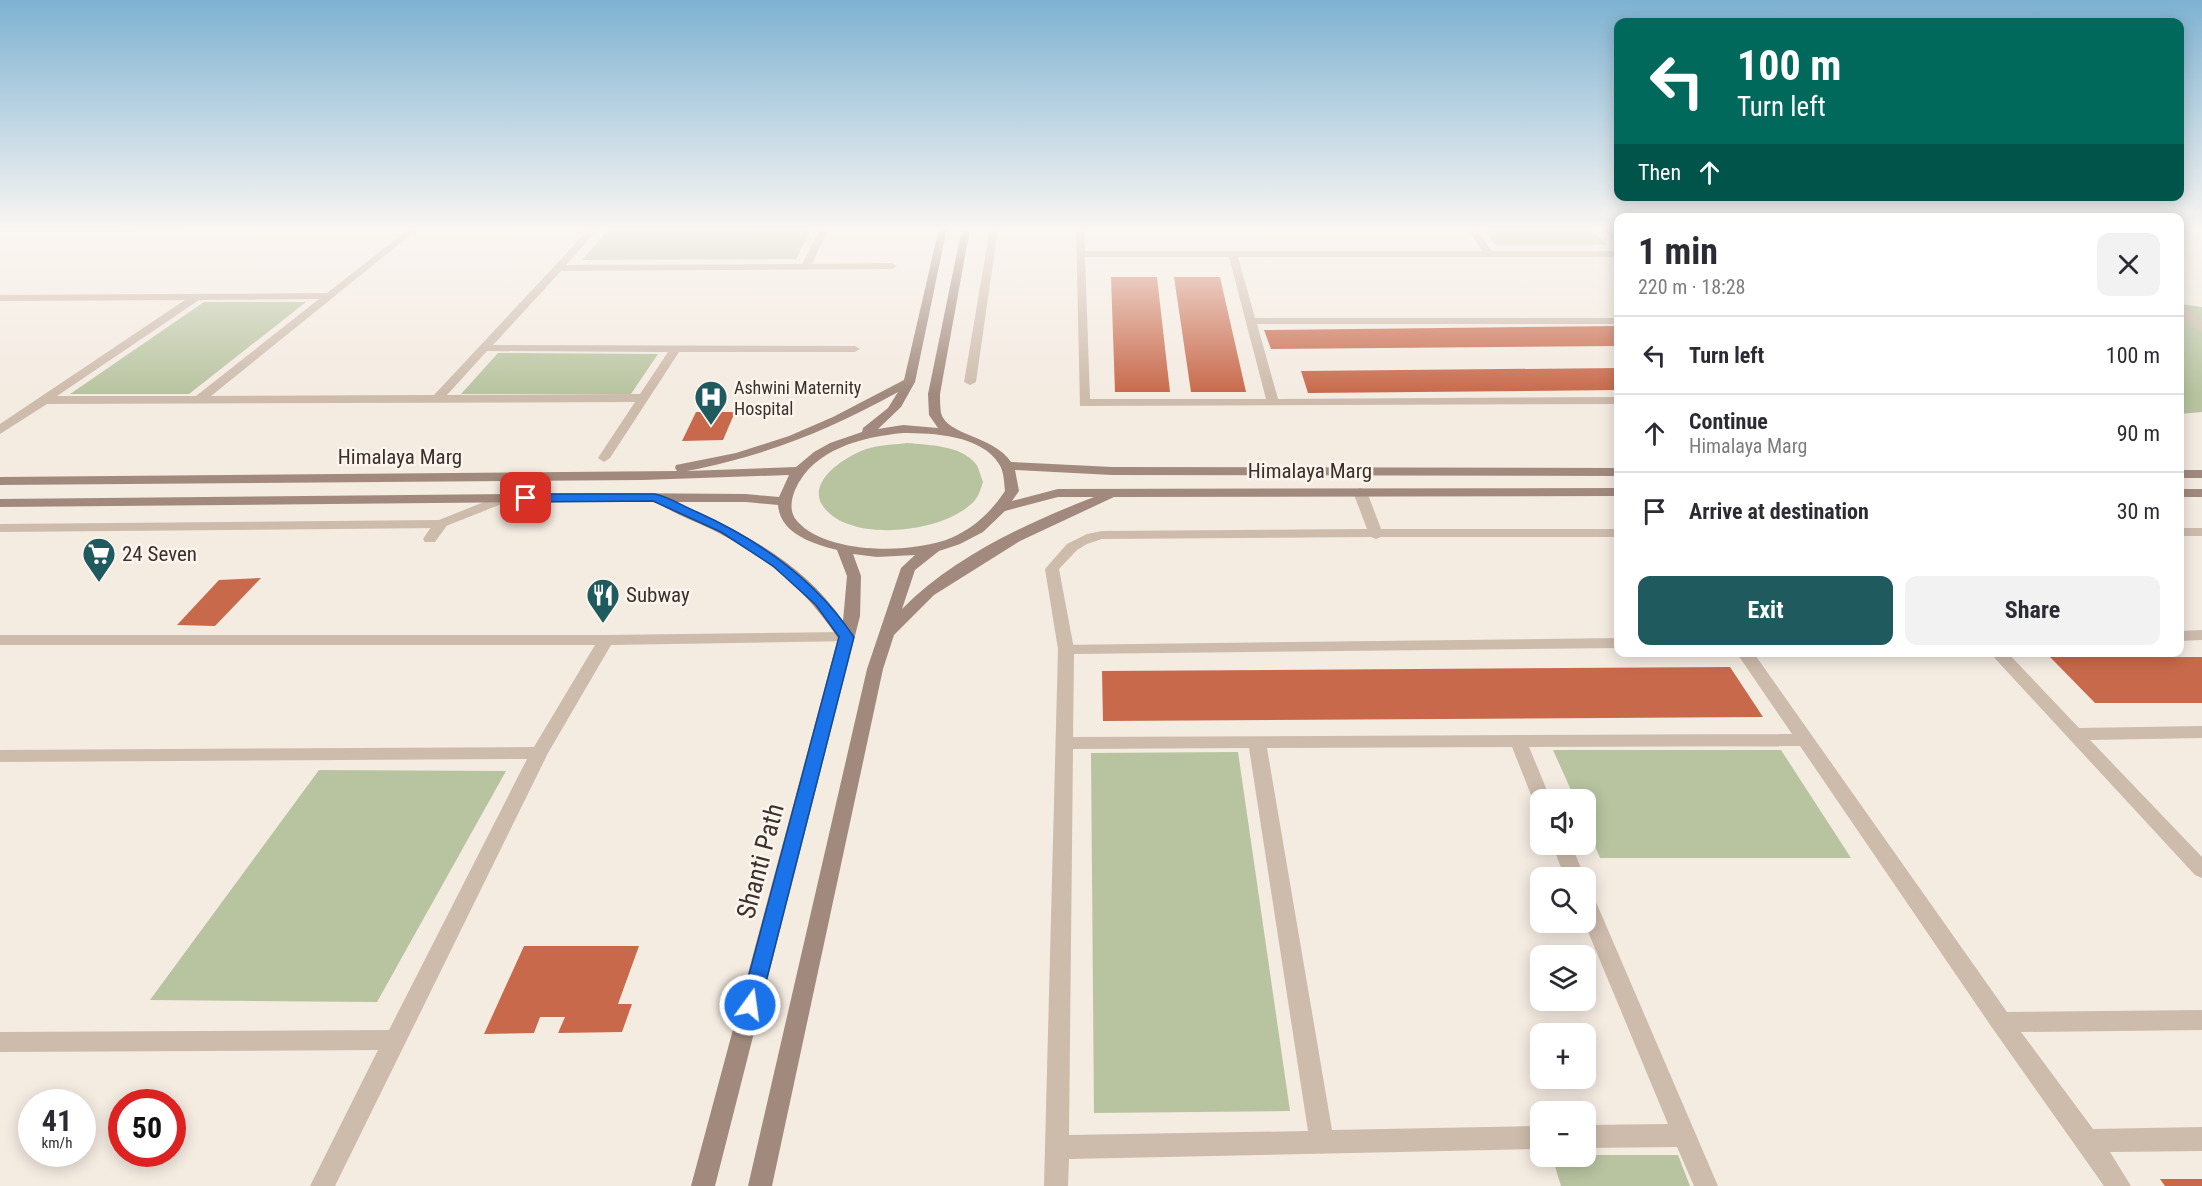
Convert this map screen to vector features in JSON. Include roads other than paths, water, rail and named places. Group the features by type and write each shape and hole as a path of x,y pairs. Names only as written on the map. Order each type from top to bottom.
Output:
{"main road":[{"path":"857,437 903,429 948,432 981,445 1000,457 1006,466 1012,491 1004,507 972,533 934,548 873,554 844,549 816,539 787,518 784,502 792,478 830,448 857,437 886,418 899,405 909,382 931,283"},
{"path":"948,432 935,416 934,394 955,283"},
{"path":"643,476 723,460 793,439 858,410 909,382"},
{"name":"Himalaya Marg","path":"1006,466 1124,471 1614,472"},
{"name":"Himalaya Marg","path":"0,481 643,476 800,471"},
{"path":"2184,474 2202,474"},
{"path":"885,636 928,594 996,549 1061,514 1119,492"},
{"name":"Himalaya Marg","path":"1004,507 1058,493 1614,492"},
{"path":"2184,493 2202,493"},
{"path":"655,497 726,530 778,564 821,602 846,637"},
{"name":"Himalaya Marg","path":"0,503 655,497 746,498 784,502"},
{"path":"760,1186 874,669 908,568 934,548"},
{"name":"Shanti Path","path":"704,1186 852,616 854,576 844,549"}],"street":[{"path":"198,401 346,283"},
{"path":"437,399 543,283"},
{"path":"970,382 985,283"},
{"path":"1081,283 1084,403 1614,401"},
{"path":"1241,283 1273,402"},
{"path":"0,298 330,296"},
{"path":"0,430 197,297"},
{"path":"2184,315 2202,329"},
{"path":"1251,321 1614,321"},
{"path":"484,348 855,349"},
{"path":"604,458 675,349"},
{"path":"43,400 642,398"},
{"path":"1360,492 1376,535"},
{"path":"0,528 441,524 504,498"},
{"path":"430,539 441,524"},
{"path":"2184,532 2202,532"},
{"path":"1056,1186 1066,650 1052,569 1066,550 1088,537 1144,533 1376,535 1614,533"},
{"path":"2184,636 2202,636"},
{"path":"0,640 606,640 846,637"},
{"path":"322,1186 539,753 606,640"},
{"path":"1066,650 1614,643"},
{"path":"1747,657 2001,1022 2119,1186"},
{"path":"2002,657 2202,870"},
{"path":"2074,734 2202,732"},
{"path":"1065,743 1804,740"},
{"path":"1518,741 1538,789"},
{"path":"1257,743 1322,1142"},
{"path":"0,756 539,753"},
{"path":"1596,926 1706,1186"},
{"path":"2001,1022 2202,1020"},
{"path":"0,1042 396,1040"},
{"path":"1596,1137 1684,1135"},
{"path":"1056,1147 1530,1138"},
{"path":"2088,1141 2202,1139"}],"place":[{"name":"Ashwini Maternity Hospital","path":"711,426"},
{"name":"24 Seven","path":"99,583"},
{"name":"Subway","path":"603,624"}]}
